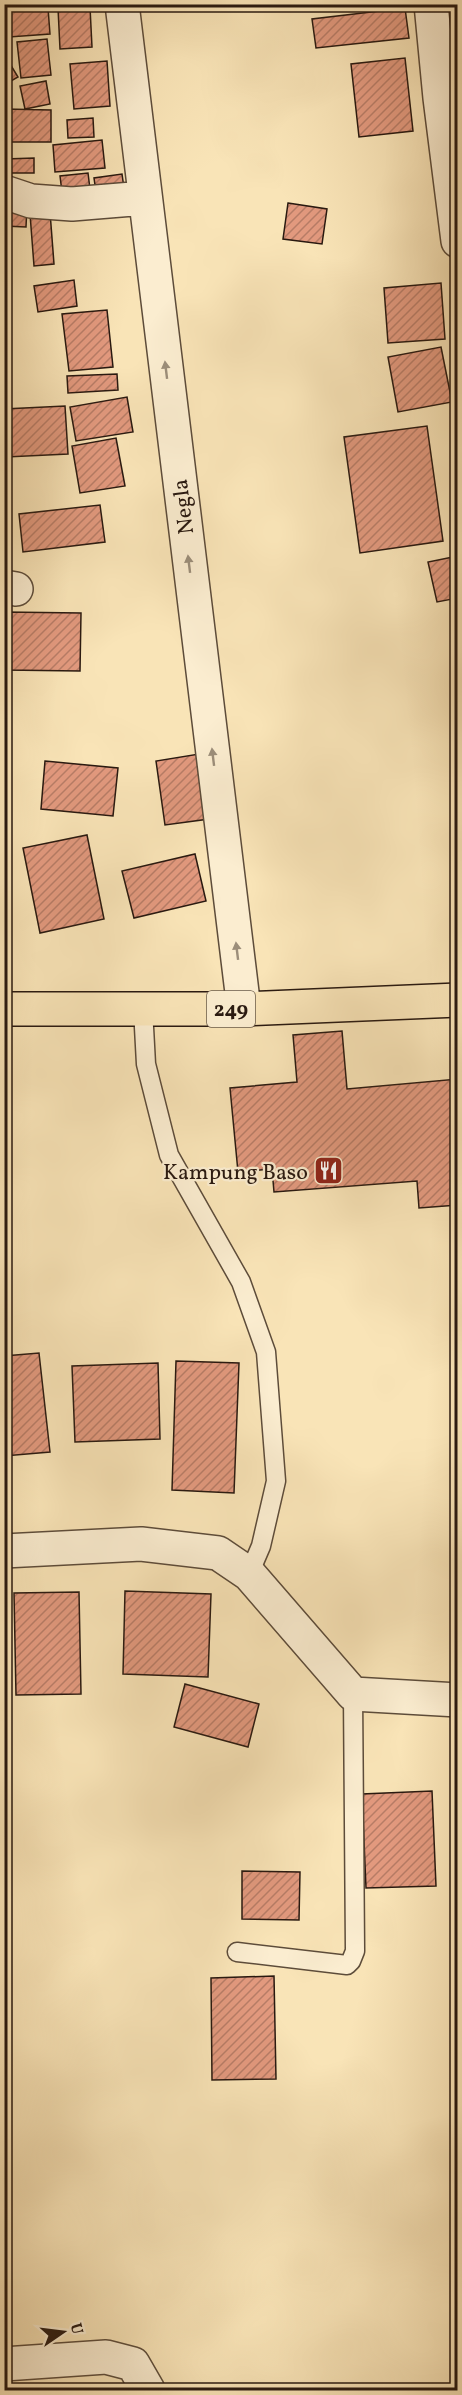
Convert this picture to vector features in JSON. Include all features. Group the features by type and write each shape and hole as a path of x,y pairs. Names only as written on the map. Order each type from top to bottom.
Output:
{"main road":[{"name":"249","path":"4,1009 244,1009 458,1000"}],"street":[{"name":"Negla","path":"122,4 244,1009"},
{"path":"431,4 458,241"},
{"path":"4,192 31,201 72,204 145,198"},
{"path":"4,1551 141,1544 218,1553 249,1574 352,1694 458,1700"},
{"path":"4,2364 106,2357 133,2364 148,2391"}],"lane":[{"path":"143,1009 146,1064 169,1155 241,1282 266,1352 276,1481 261,1546 249,1574"},
{"path":"237,1952 347,1965 351,1961 355,1951 352,1694"}],"building":[{"path":"90,7 92,47 60,49 58,8"},
{"path":"48,8 50,34 9,37 7,11"},
{"path":"405,8 409,38 316,48 312,19"},
{"path":"47,39 51,75 21,78 17,42"},
{"path":"405,58 413,131 359,137 351,64"},
{"path":"7,59 18,77 4,85 4,61"},
{"path":"107,61 110,106 74,109 70,64"},
{"path":"46,81 50,104 25,109 20,86"},
{"path":"4,109 51,110 51,142 4,142"},
{"path":"93,118 94,137 68,138 67,120"},
{"path":"102,140 105,168 55,172 53,145"},
{"path":"34,158 34,173 5,173 5,159"},
{"path":"88,173 91,197 63,200 60,176"},
{"path":"122,174 125,195 97,199 94,178"},
{"path":"288,203 327,209 322,244 283,239"},
{"path":"4,204 27,205 26,227 4,226"},
{"path":"50,212 54,264 34,266 30,214"},
{"path":"74,280 77,306 38,312 34,286"},
{"path":"441,283 445,339 388,343 384,288"},
{"path":"107,310 113,367 69,371 62,314"},
{"path":"441,347 452,402 398,412 388,357"},
{"path":"117,374 118,390 68,393 67,376"},
{"path":"127,397 133,432 76,441 70,407"},
{"path":"65,406 68,454 6,457 4,409"},
{"path":"427,426 443,541 360,553 344,437"},
{"path":"116,438 125,486 80,493 72,446"},
{"path":"100,505 105,542 23,552 19,514"},
{"path":"458,556 458,598 437,602 428,562"},
{"path":"4,612 81,613 80,671 4,670"},
{"path":"199,754 209,819 165,825 156,761"},
{"path":"45,761 118,768 113,816 41,809"},
{"path":"4,799 8,799 6,851 4,851"},
{"path":"87,835 104,919 40,933 23,848"},
{"path":"195,854 206,901 134,918 122,871"},
{"path":"342,1031 347,1089 458,1079 458,1205 419,1208 417,1181 274,1192 272,1169 238,1172 230,1088 297,1082 293,1035"},
{"path":"39,1353 50,1452 4,1456 4,1356"},
{"path":"176,1361 239,1363 234,1493 172,1490"},
{"path":"158,1363 160,1439 75,1442 72,1366"},
{"path":"125,1591 211,1594 208,1677 123,1674"},
{"path":"79,1592 81,1694 16,1695 14,1593"},
{"path":"185,1684 259,1704 248,1747 174,1727"},
{"path":"432,1791 436,1886 366,1888 362,1794"},
{"path":"242,1871 300,1872 299,1920 242,1919"},
{"path":"274,1976 276,2079 212,2080 211,1978"}],"place":[{"name":"Kampung Baso","path":"329,1171"}]}
